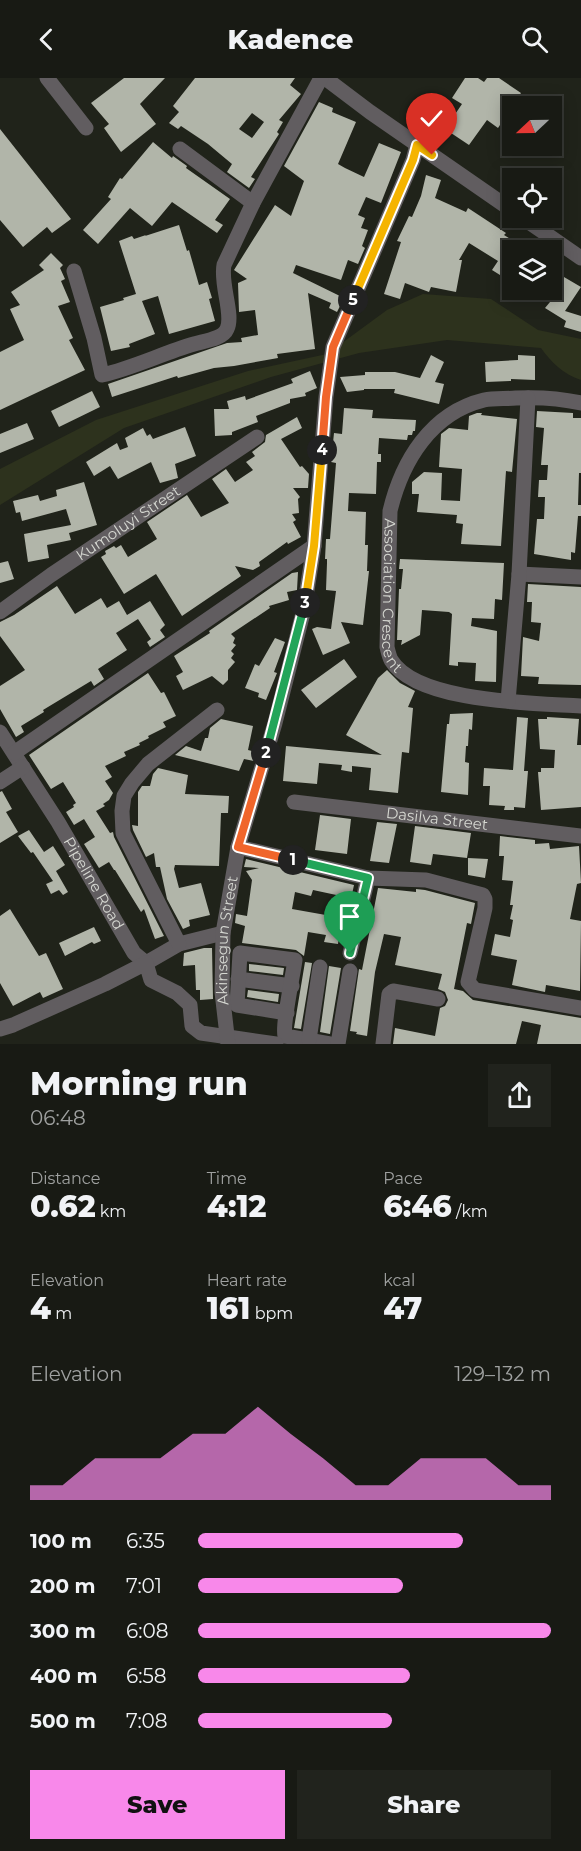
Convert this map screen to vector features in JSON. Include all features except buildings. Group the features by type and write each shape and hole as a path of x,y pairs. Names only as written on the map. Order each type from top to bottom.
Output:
{"street":[{"path":"47,78 86,128"},
{"path":"74,271 94,338 102,375 120,371 170,351 220,336 227,330 229,320 222,275 224,265 253,203 323,78 502,203"},
{"name":"Akinsegun Street","path":"228,1040 222,992 223,933 238,847 275,723 301,620 314,546 333,347 413,160 417,145"},
{"path":"180,149 253,203"},
{"path":"538,228 581,258"},
{"path":"508,701 519,574 528,398"},
{"name":"Association Crescent","path":"581,403 560,398 487,399 466,405 432,428 419,444 394,494 390,511 387,647 392,661 403,672 422,684 469,697 581,706"},
{"name":"Kumoluyi Street","path":"0,612 257,437"},
{"path":"14,753 314,546"},
{"path":"519,574 581,577"},
{"path":"179,944 123,833 124,796 148,764 217,710"},
{"name":"Pipeline Road","path":"0,732 58,822 134,953 146,963 151,980 177,993 190,1005 192,1026 200,1039"},
{"path":"0,782 23,767"},
{"name":"Dasilva Street","path":"294,802 581,836"},
{"path":"238,847 368,878 426,880 483,895 485,908 468,982 475,990 581,1008"},
{"path":"350,953 368,878"},
{"path":"0,1029 86,993 179,944 223,933"},
{"path":"287,1013 237,1005 240,953 295,960 292,987 287,1013 283,1029 285,1036 330,1044"},
{"path":"309,1040 320,967"},
{"path":"338,1044 350,971"},
{"path":"238,979 292,987"},
{"path":"383,1044 389,993 393,991 438,999"},
{"path":"200,1039 276,1044"}],"green space":[{"path":"423,294 491,299 538,330 581,339 581,380 558,367 541,348 447,340 359,353 271,377 124,428 0,505 0,469 96,420 248,371 327,354 387,310"}],"route":[{"path":"350,953 368,878 238,847 275,723 304,609 314,546 326,397 333,347 413,160 417,145 432,155"}]}
